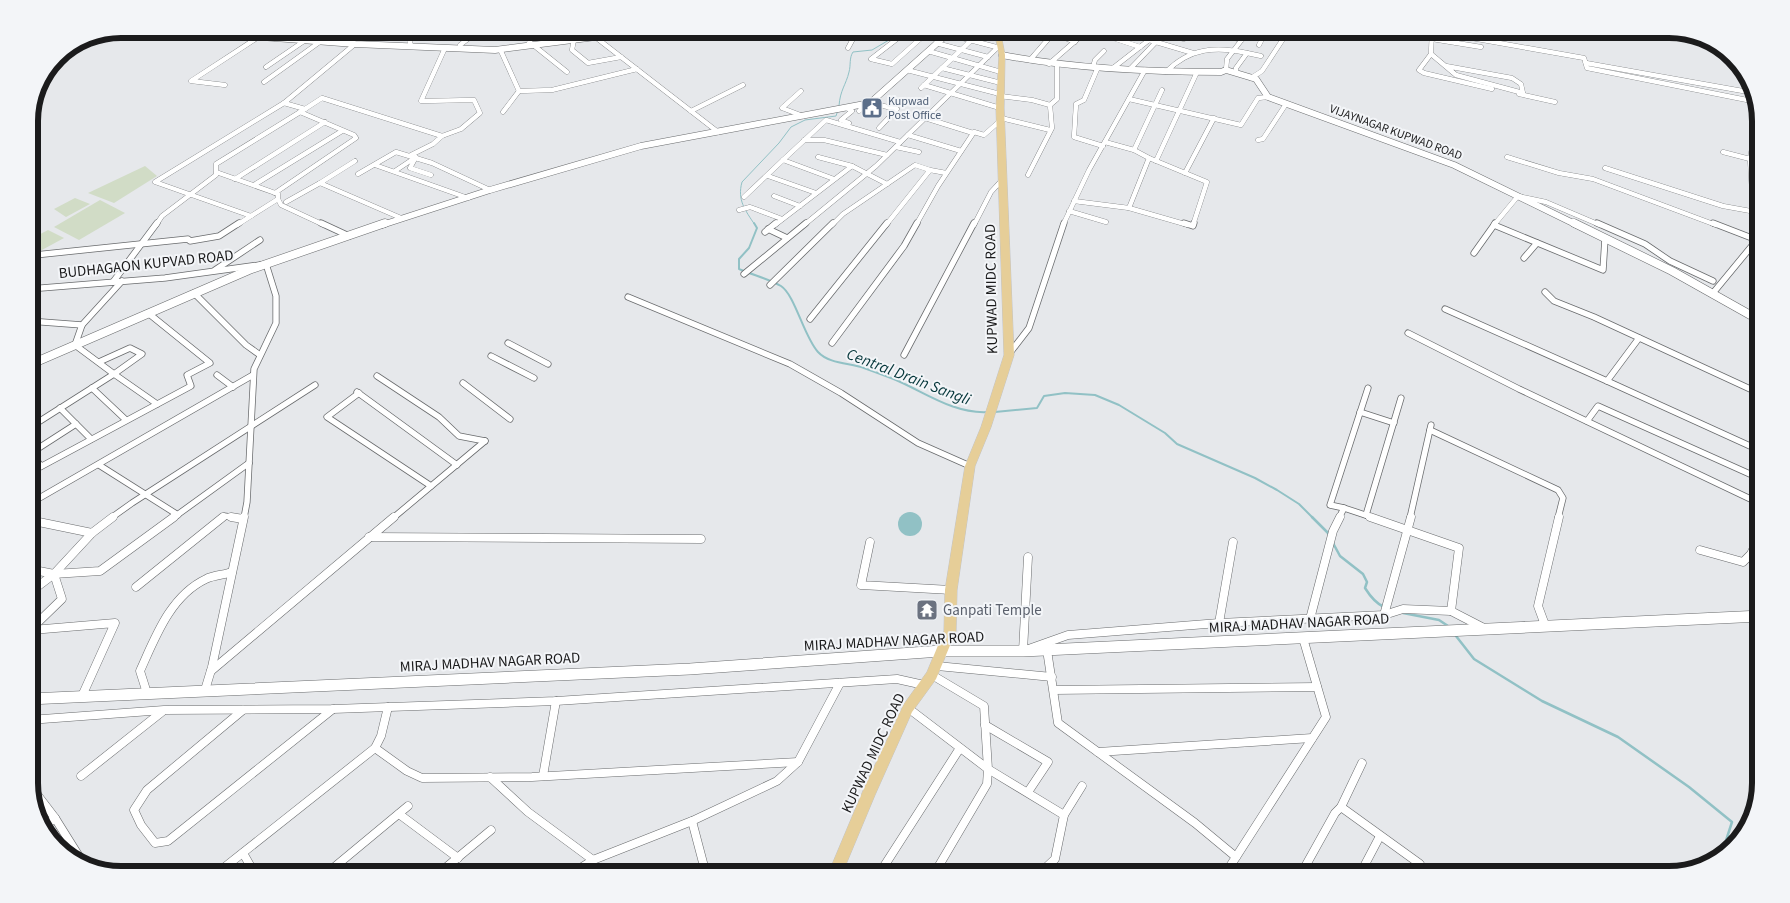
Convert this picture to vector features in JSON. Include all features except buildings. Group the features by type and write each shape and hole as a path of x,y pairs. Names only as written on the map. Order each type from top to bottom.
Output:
{"main road":[{"path":"291,38 355,44 500,49 581,38"},
{"name":"KUPWAD MIDC ROAD","path":"839,866 870,791 908,708 935,670 950,631 951,590 970,466 986,427 1009,355 999,43"},
{"name":"MIRAJ MADHAV NAGAR ROAD","path":"941,651 1047,650 1752,616"}],"street":[{"path":"225,85 191,81 257,38"},
{"path":"409,38 411,46"},
{"path":"460,45 470,38"},
{"path":"533,38 530,45 567,72"},
{"path":"597,38 718,132"},
{"path":"848,48 853,38"},
{"path":"898,38 871,59 892,64 920,39"},
{"path":"916,38 920,39"},
{"path":"859,111 942,38"},
{"path":"966,38 999,43 1030,60 1053,64 1166,72 1221,72 1226,70 1252,78 1262,71 1284,38"},
{"path":"1030,60 1050,38"},
{"path":"1060,38 1075,42"},
{"path":"1053,64 1080,38"},
{"path":"1112,38 1140,47"},
{"path":"1153,38 1158,40 1156,42"},
{"path":"1226,70 1227,59 1242,40 1234,38"},
{"path":"1259,45 1262,38"},
{"path":"1475,38 1584,58 1585,66 1597,71 1750,101"},
{"path":"266,67 307,39"},
{"path":"574,39 572,50 588,63 621,57"},
{"path":"971,40 923,87 952,94 1000,115 1050,130"},
{"path":"1113,68 1149,40 1193,53"},
{"path":"1481,47 1432,40 1430,54 1419,70 1424,74 1555,102"},
{"path":"264,82 321,41"},
{"path":"1130,70 1156,42"},
{"path":"744,274 896,147 979,67 999,43"},
{"path":"251,216 155,182 284,104 355,44"},
{"path":"936,44 988,57"},
{"path":"395,171 442,136 460,129 480,113 474,100 421,101 445,48"},
{"path":"1166,72 1179,60 1193,53 1213,48 1235,50 1261,56"},
{"path":"500,49 519,91"},
{"path":"1074,201 1129,208 1193,226 1207,182 1134,150 1074,137 1076,104 1084,100 1095,67 1095,60 1104,50"},
{"path":"928,51 979,67 1001,77"},
{"path":"1236,73 1236,68 1247,53"},
{"path":"1430,54 1456,75 1523,93 1521,84 1512,78 1446,66"},
{"path":"1586,63 1748,93"},
{"path":"1028,175 1050,130 1050,105 1057,99 1053,64"},
{"path":"942,68 970,75 1001,77"},
{"path":"519,91 552,90 637,69"},
{"path":"907,70 1000,95 1050,105"},
{"path":"1009,355 1029,328 1069,211 1145,70"},
{"path":"1156,161 1197,72"},
{"name":"VIJAYNAGAR KUPWAD ROAD","path":"1252,78 1256,79 1268,97 1454,165 1713,293 1752,316"},
{"path":"691,112 743,85"},
{"path":"1134,150 1162,90"},
{"path":"503,112 519,91"},
{"path":"801,91 782,108 803,116"},
{"path":"1129,99 1241,125 1258,98 1268,97"},
{"path":"113,282 162,216 216,175 216,164 322,98 442,136"},
{"path":"38,360 266,264 401,218 641,146 869,103 898,109 879,128"},
{"path":"275,192 356,138 354,135 342,131 303,110 284,104"},
{"path":"1258,140 1263,139 1286,104"},
{"path":"848,108 852,111 841,120 853,124"},
{"path":"925,118 984,135 1000,115"},
{"path":"1185,173 1214,118"},
{"path":"744,197 826,120 900,142"},
{"path":"235,179 325,122"},
{"path":"254,185 342,131"},
{"path":"832,343 904,246 946,173 973,133"},
{"path":"908,135 961,150"},
{"path":"804,140 824,140 887,155"},
{"path":"896,147 918,152"},
{"path":"1752,149 1750,158 1752,193"},
{"path":"358,174 396,152 414,156 490,190"},
{"path":"1723,152 1750,158"},
{"path":"414,156 410,168 431,175"},
{"path":"818,157 852,166 887,184"},
{"path":"1507,157 1559,173 1593,179 1708,221 1752,241"},
{"path":"1129,208 1149,158"},
{"path":"783,160 834,179"},
{"path":"286,202 355,161"},
{"path":"375,165 468,198"},
{"path":"770,285 843,214 915,165 946,173"},
{"path":"787,238 766,231 852,166"},
{"path":"1605,168 1723,206 1752,211"},
{"path":"810,319 930,170"},
{"path":"216,172 275,192 278,194 281,205 349,236"},
{"path":"768,176 816,194"},
{"path":"904,355 991,192 1004,178"},
{"path":"320,183 401,218"},
{"path":"774,196 800,206"},
{"path":"1474,252 1518,196 1546,202 1614,230 1645,244 1670,260 1713,281"},
{"path":"38,255 188,239 190,241 219,236 278,199"},
{"path":"739,210 750,207 782,219"},
{"path":"1069,211 1106,222"},
{"path":"1494,225 1603,270 1606,239"},
{"path":"212,271 260,240"},
{"path":"1524,258 1537,243"},
{"path":"1713,293 1752,246"},
{"path":"205,690 211,671 247,502 254,369 276,323 276,296 266,264"},
{"name":"BUDHAGAON KUPVAD ROAD","path":"38,288 113,282 266,264"},
{"path":"75,345 82,325 122,281"},
{"path":"1544,292 1554,301 1752,390"},
{"path":"194,293 246,345 260,355"},
{"path":"628,297 790,364 841,393 884,424 918,443 970,466"},
{"path":"1445,309 1752,448"},
{"path":"38,468 191,386 187,376 210,363 148,313"},
{"path":"38,322 82,325"},
{"path":"1408,333 1587,422 1752,500"},
{"path":"1607,381 1639,338"},
{"path":"508,344 548,364"},
{"path":"75,345 157,404"},
{"path":"38,422 142,354 136,349 130,348 98,362"},
{"path":"491,356 534,378"},
{"path":"217,375 233,387"},
{"path":"38,499 254,375"},
{"path":"211,671 485,441 459,436 438,417 377,376"},
{"path":"463,383 510,419"},
{"path":"38,586 54,574 92,533 144,495 316,385"},
{"path":"92,388 126,420"},
{"path":"1368,388 1330,505 1408,529 1458,548 1451,611"},
{"path":"431,486 327,418 357,392 456,465"},
{"path":"1366,515 1401,398"},
{"path":"1587,422 1598,406 1752,475"},
{"path":"60,408 91,439"},
{"path":"1360,412 1394,423"},
{"path":"38,447 76,424"},
{"path":"1384,614 1408,529 1431,427 1558,490 1564,498 1538,606 1545,625"},
{"path":"38,462 41,466"},
{"path":"38,571 54,574 100,571 249,464"},
{"path":"99,465 178,515"},
{"path":"1310,618 1333,531 1344,508"},
{"path":"136,586 224,516 243,519"},
{"path":"38,522 92,533"},
{"path":"369,537 701,539"},
{"path":"870,542 861,585 907,590 951,590"},
{"path":"1219,623 1233,542"},
{"path":"1700,550 1743,562 1752,552"},
{"path":"1028,557 1023,651 1068,635 1219,623 1384,614 1403,609 1451,611 1484,628"},
{"path":"147,693 140,671 166,615 180,598 206,579 232,572"},
{"path":"38,623 62,599 54,574"},
{"path":"38,629 115,623 82,696"},
{"path":"1230,866 1326,717 1303,638"},
{"path":"1047,650 1058,723 1195,823 1236,857"},
{"name":"MIRAJ MADHAV NAGAR ROAD","path":"38,698 690,669 941,651"},
{"path":"935,670 1052,677"},
{"path":"935,670 984,706 988,768 987,784 939,866"},
{"path":"38,719 164,710 333,709 556,701 897,679 924,685"},
{"path":"584,866 594,860 692,821 778,781 798,762 840,683"},
{"path":"1054,690 1317,687"},
{"path":"543,776 556,701"},
{"path":"226,866 376,748 382,736 388,707"},
{"path":"908,708 988,768 1064,815"},
{"path":"243,710 147,790 134,810 141,825 155,843 168,841 333,709"},
{"path":"81,776 164,710"},
{"path":"985,724 1048,762 1028,792"},
{"path":"1098,752 1312,738"},
{"path":"376,748 406,771 422,778 543,776 798,762"},
{"path":"884,866 960,748"},
{"path":"1306,866 1335,813 1341,807 1362,763"},
{"path":"490,777 528,812 594,860"},
{"path":"1048,866 1056,859 1064,815 1082,786"},
{"path":"39,797 55,818 75,852"},
{"path":"336,866 408,806"},
{"path":"1341,807 1374,829 1380,836 1420,864 1420,866"},
{"path":"399,814 458,858"},
{"path":"48,823 55,818"},
{"path":"692,821 704,866"},
{"path":"448,866 491,830"},
{"path":"1364,866 1380,836"},
{"path":"243,853 250,866"}],"green space":[{"path":"145,166 157,176 114,203 88,193"},
{"path":"75,198 90,204 66,217 54,209"},
{"path":"100,200 125,213 79,240 54,227"},
{"path":"48,230 64,238 38,252 38,235"}],"water":[{"path":"910,512 915,513 921,519 921,529 915,535 910,536 905,535 899,529 898,524 899,519 905,513"}],"waterway":[{"name":"Central Drain Sangli","path":"839,106 853,52 872,50 889,40 889,38"},
{"name":"Central Drain Sangli","path":"755,225 741,200 742,182 779,143 791,127 805,120 836,116 838,110"},
{"name":"Central Drain Sangli","path":"754,223 757,228 749,248 739,259 739,269 781,286 786,291 808,337 818,352 828,359 864,368 892,378 940,402 964,410 988,412"},
{"name":"Central Drain Sangli","path":"995,412 1037,408 1044,396 1065,393 1095,395 1119,405 1165,433 1177,444 1255,478 1277,490 1299,504 1329,534"},
{"name":"Central Drain Sangli","path":"1333,543 1340,556 1363,574 1367,582 1365,588 1373,599 1384,607"},
{"name":"Central Drain Sangli","path":"1403,613 1439,620 1448,626"},
{"path":"1456,636 1474,659 1542,701 1618,737 1689,787 1732,822 1725,844"}],"place":[{"name":"Kupwad Post Office","path":"872,108"},
{"name":"Ganpati Temple","path":"927,610"}]}
